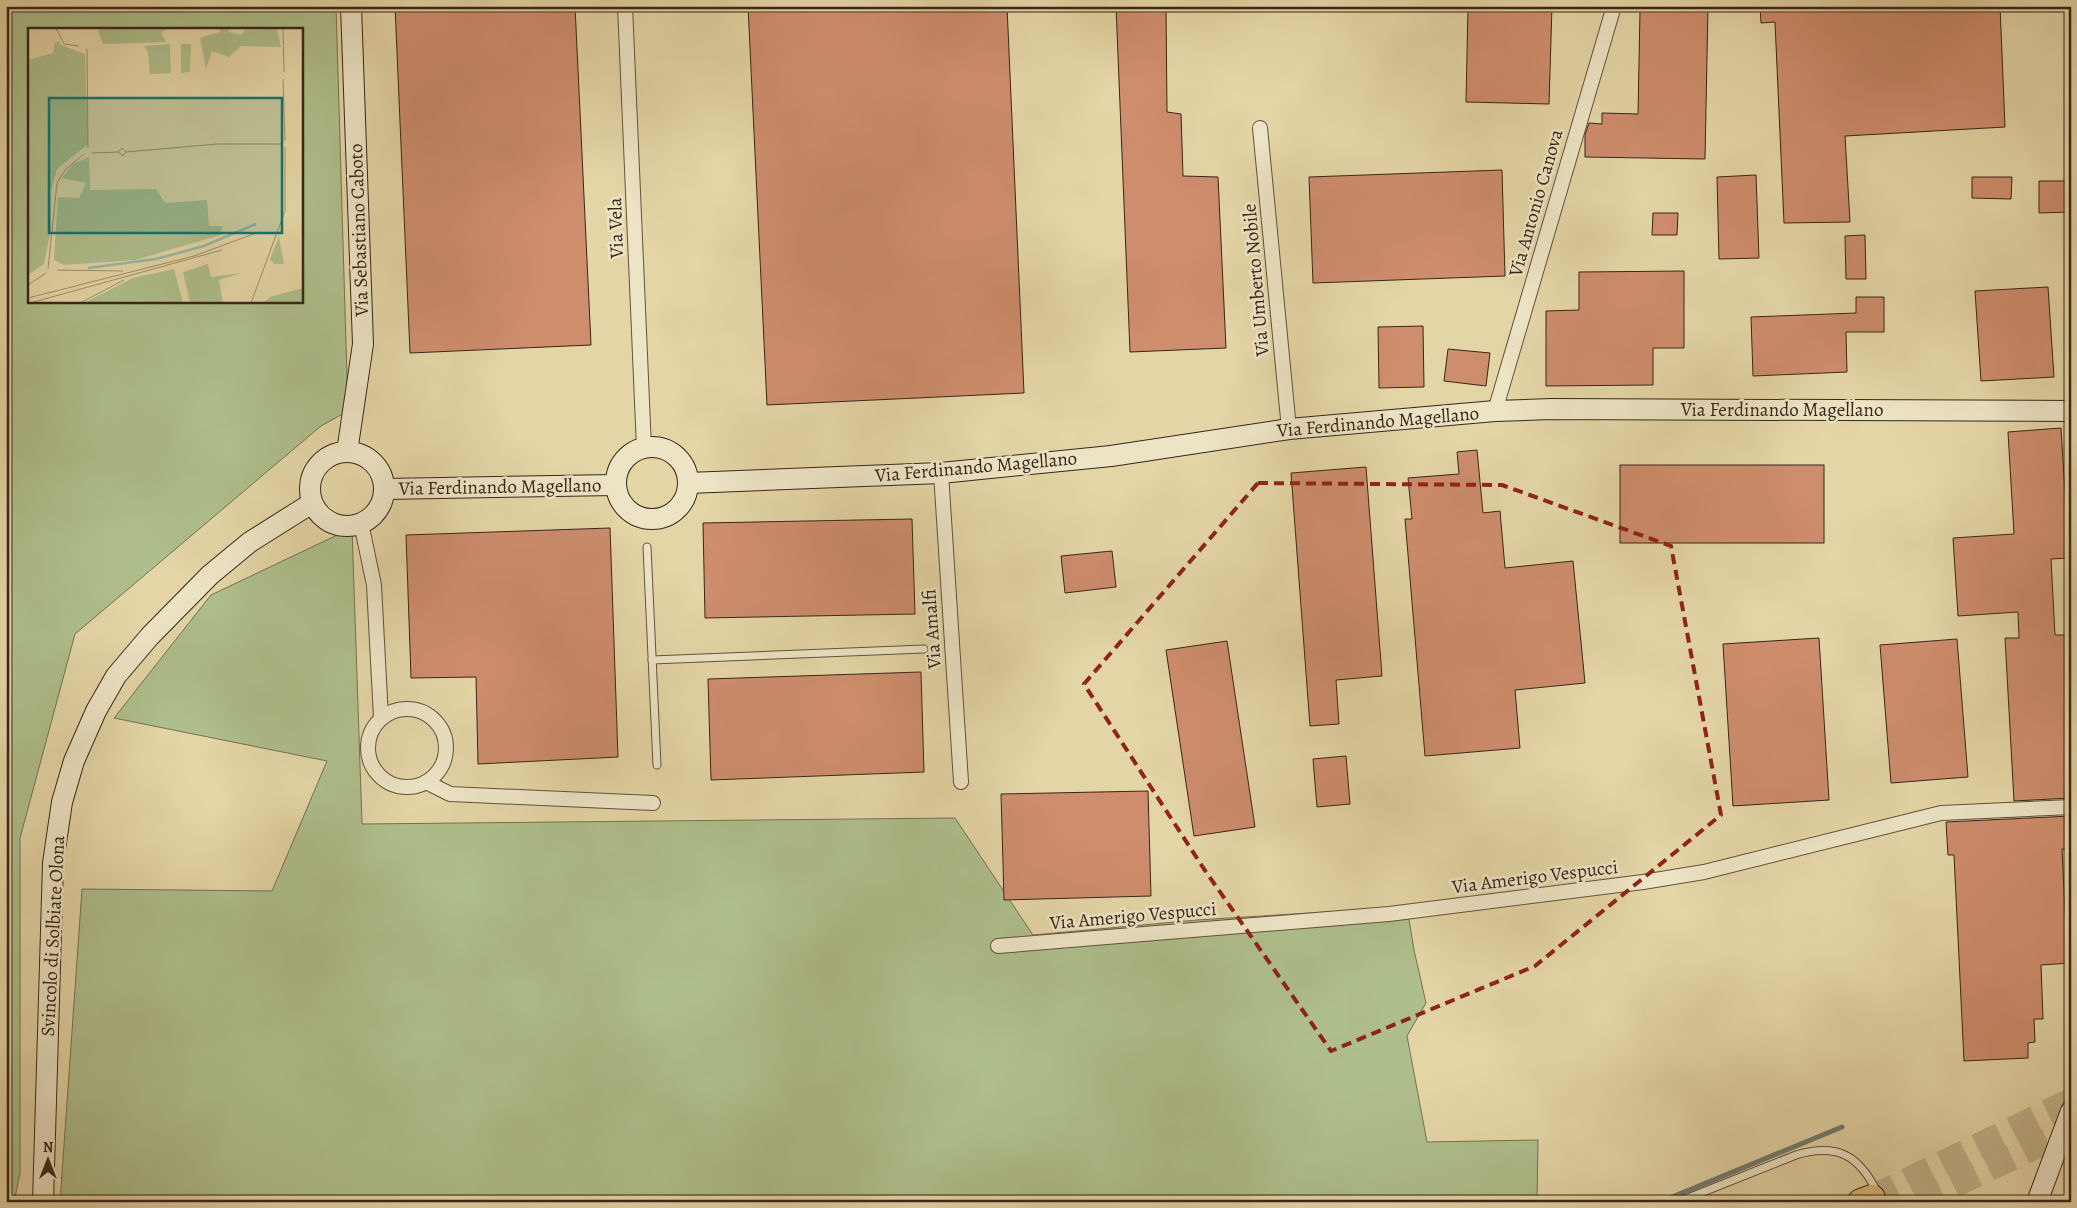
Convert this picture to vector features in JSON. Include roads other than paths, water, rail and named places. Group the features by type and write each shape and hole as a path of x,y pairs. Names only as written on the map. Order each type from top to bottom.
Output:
{"street":[{"name":"Via Sebastiano Caboto","path":"347,452 363,344 351,6"},
{"name":"Via Vela","path":"625,6 644,448"},
{"name":"Via Antonio Canova","path":"1495,411 1614,6"},
{"name":"Via Umberto Nobile","path":"1260,128 1289,429"},
{"name":"Via Ferdinando Magellano","path":"644,448 635,451 623,462 617,475 616,485 618,497 625,507 635,515 652,519 670,514 680,506 686,496 688,483 940,473 1111,456 1289,429 1495,411 1552,409 2071,411"},
{"path":"644,448 655,447 675,455 682,463 688,483"},
{"path":"347,452 369,459 377,467 384,489 378,510 361,524 350,526 332,523 318,513 312,503 310,486 316,468 324,459 335,454 347,452"},
{"name":"Via Amalfi","path":"940,473 961,782"},
{"name":"Via Ferdinando Magellano","path":"384,489 616,485"},
{"name":"Svincolo di Solbiate Olona","path":"43,1202 54,863 62,802 74,760 96,712 116,676 150,636 210,575 250,542 312,503"},
{"path":"361,524 374,585 381,718"},
{"path":"405,709 424,713 439,725 444,737 443,763 436,774 426,782 414,786 401,786 389,783 379,775 372,765 368,752 368,740 373,728 381,718 392,712 405,709"},
{"path":"426,782 450,794 654,803"},
{"name":"Via Amerigo Vespucci","path":"998,946 1389,914 1604,887 1704,872 1941,813 2071,807"},
{"path":"2038,1202 2071,1111"}],"lane":[{"path":"647,547 656,765"},
{"path":"652,660 924,649"},
{"path":"1678,1202 1813,1150 1828,1150 1845,1154 1860,1164 1873,1184 1871,1200"}],"waterway":[{"path":"1660,1202 1842,1127"}],"tunnel":[{"path":"1872,1198 2071,1101"},
{"path":"1918,1202 2071,1129"}]}
